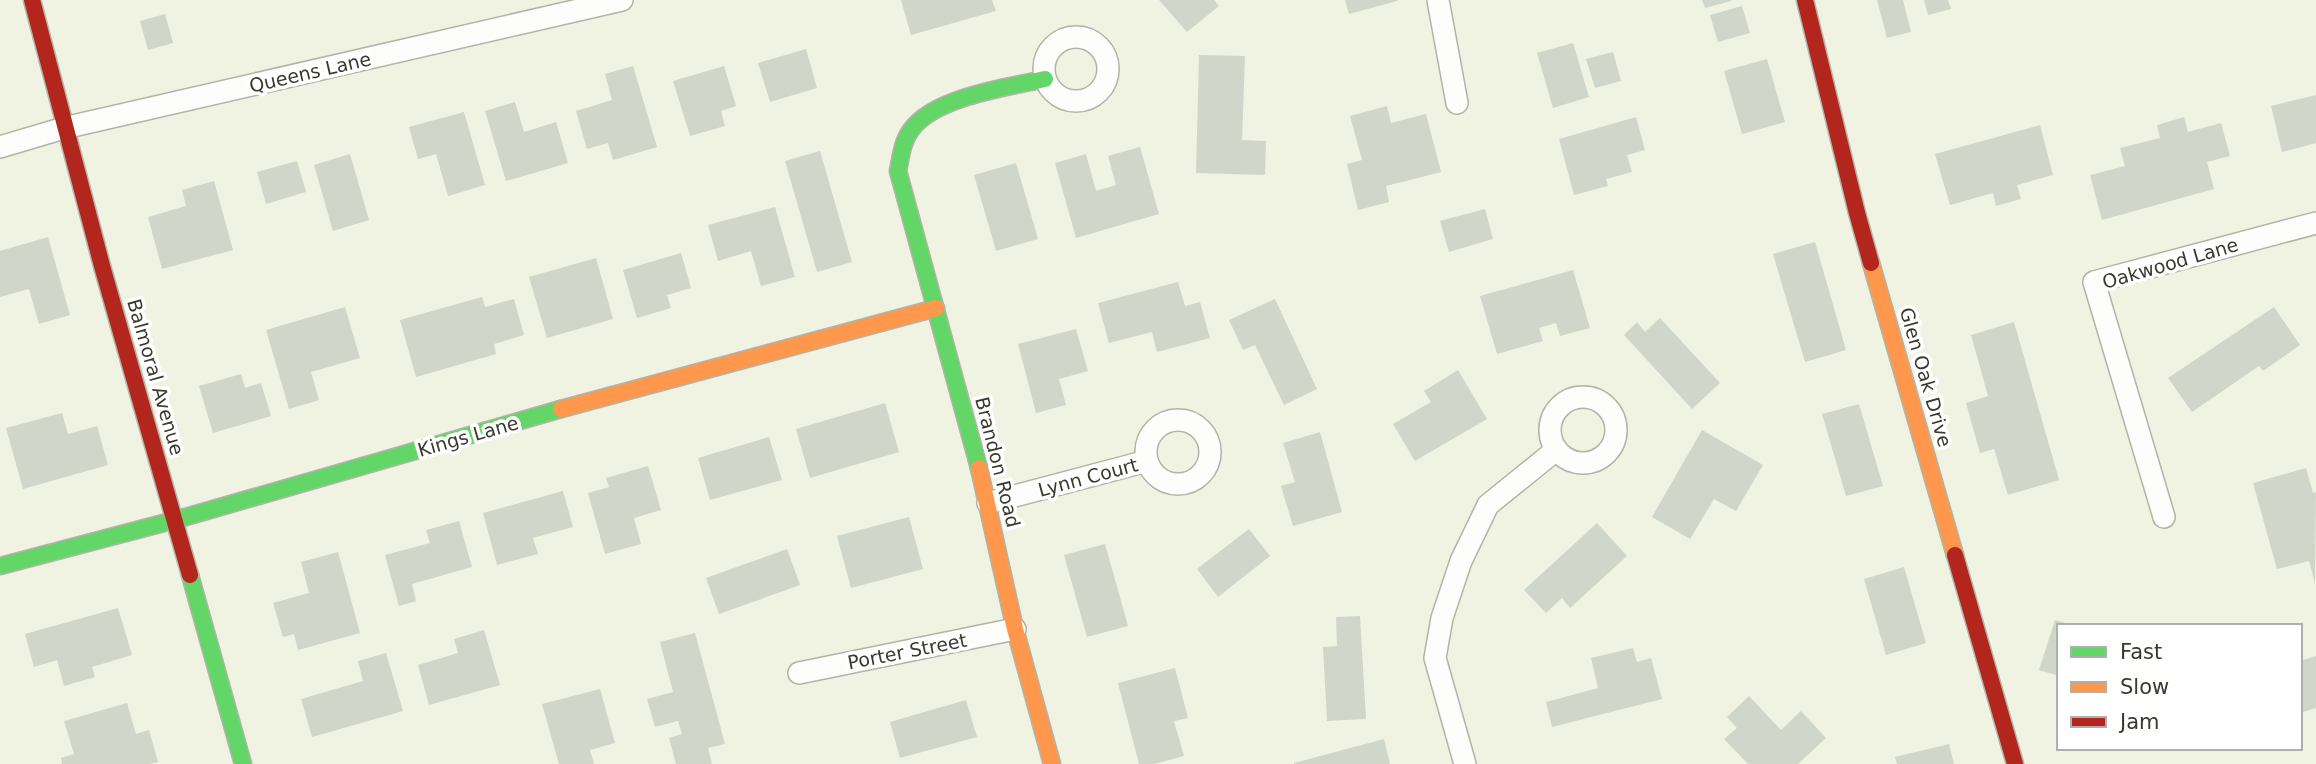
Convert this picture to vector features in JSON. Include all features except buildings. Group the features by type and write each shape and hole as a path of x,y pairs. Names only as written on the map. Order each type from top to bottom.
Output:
{"street":[{"name":"Balmoral Avenue","path":"32,0 64,128 243,764"},
{"name":"Queens Lane","path":"0,146 64,128 622,0"},
{"path":"1438,0 1457,103"},
{"name":"Glen Oak Drive","path":"1805,0 1857,213 2015,764"},
{"name":"Brandon Road","path":"1045,79 987,93 940,109 915,126 902,146 898,171 988,503 1015,629 1052,764"},
{"name":"Oakwood Lane","path":"2164,517 2095,282 2316,223"},
{"name":"Kings Lane","path":"0,566 176,520 603,397 936,308"},
{"path":"1465,764 1435,658 1442,618 1461,561 1488,505 1556,450"},
{"name":"Lynn Court","path":"988,503 1147,461"},
{"name":"Porter Street","path":"799,673 1015,629"}],"traffic: fast":[{"path":"979,468 898,171 902,150 911,130 936,109 973,95 1045,79"},
{"path":"0,566 175,520 561,409"},
{"path":"190,575 243,764"}],"traffic: slow":[{"path":"1871,263 1955,555"},
{"path":"561,409 936,308"},
{"path":"979,468 1015,629 1052,764"}],"traffic: jam":[{"path":"32,0 102,266 190,575"},
{"path":"1805,0 1871,263"},
{"path":"1955,555 2015,764"}]}
